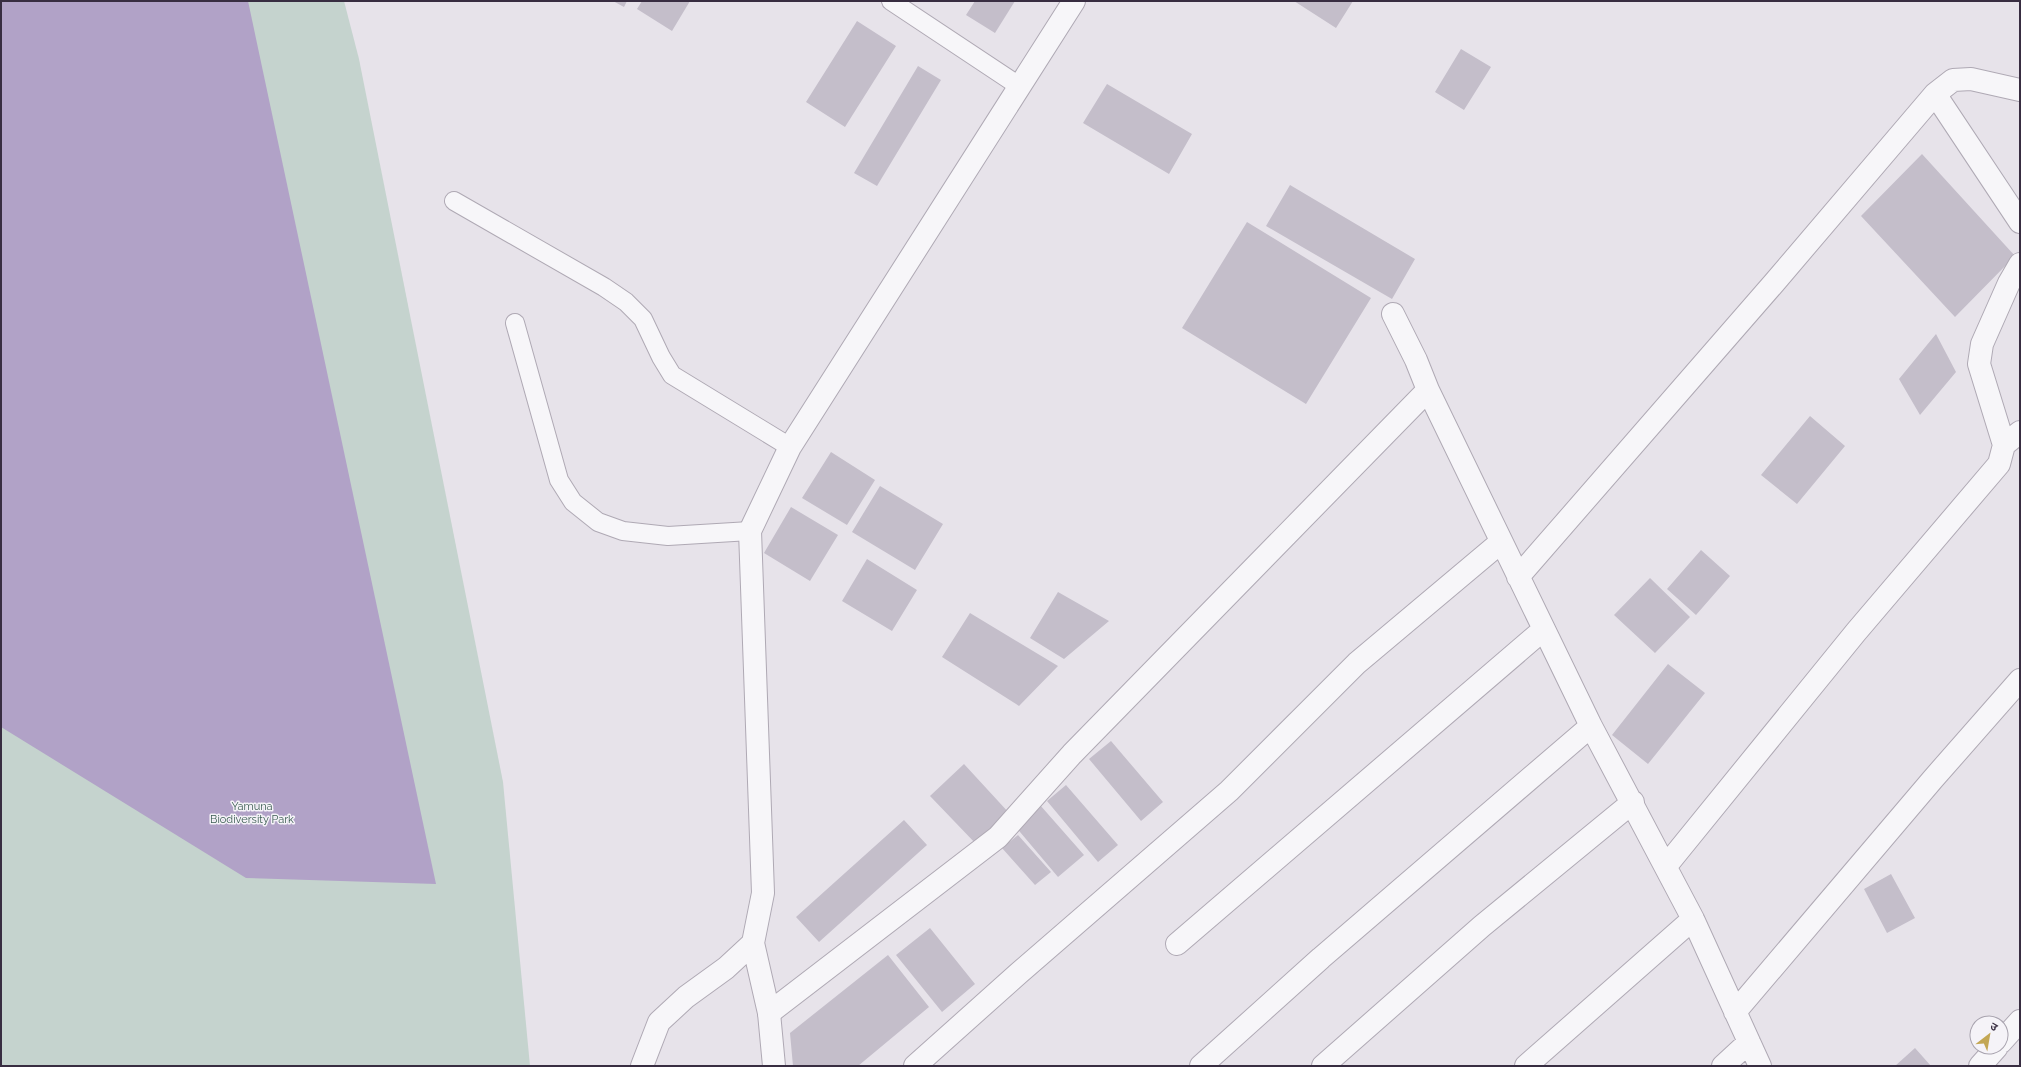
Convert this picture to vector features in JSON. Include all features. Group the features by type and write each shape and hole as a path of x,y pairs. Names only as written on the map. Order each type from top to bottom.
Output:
{"street":[{"path":"774,1066 769,1014 753,943 763,893 750,531 790,447 1074,1"},
{"path":"1518,577 1774,284 1935,94 1953,80 1965,79 2020,90"},
{"path":"1935,94 2020,222"},
{"path":"1666,866 1856,632 1984,483 1998,464 2012,439 1979,364 1982,344 2009,283 2020,264"},
{"path":"1392,314 1416,360 1428,390 1543,630 1591,726 1633,802 1693,919 1760,1066"},
{"path":"769,1014 998,838 1072,754 1428,390"},
{"path":"915,1066 1019,973 1229,791 1357,662 1502,542"},
{"path":"1177,944 1543,630"},
{"path":"1735,1012 1933,779 2020,680"},
{"path":"1200,1066 1321,958 1591,726"},
{"path":"1323,1066 1482,926 1633,802"},
{"path":"1526,1066 1693,919"},
{"path":"642,1066 660,1022 686,997 726,968 753,943"},
{"path":"2009,1033 2020,1021"},
{"path":"1723,1066 1748,1042"},
{"path":"1980,1066 1990,1055"}],"lane":[{"path":"891,1 1019,86"},
{"path":"454,201 604,287 626,302 643,319 661,358 672,375 790,447"},
{"path":"515,323 559,480 573,502 598,522 623,531 668,536 750,531"}],"green space":[{"name":"Yamuna Biodiversity Park","path":"1,1 344,1 359,59 503,782 530,1066 1,1066"}],"shaded area":[{"path":"1,1 248,1 436,884 246,878 1,727"}],"building":[{"path":"613,1 627,1 624,7"},
{"path":"642,1 690,1 672,31 637,9"},
{"path":"975,1 1015,1 995,33 966,15"},
{"path":"1294,1 1353,1 1336,28"},
{"path":"857,21 896,46 845,127 806,102"},
{"path":"1461,49 1491,67 1464,110 1435,92"},
{"path":"918,66 941,80 877,186 854,173"},
{"path":"1107,84 1192,134 1169,174 1083,123"},
{"path":"1922,154 2015,256 1955,317 1861,216"},
{"path":"1290,185 1415,259 1392,299 1266,226"},
{"path":"1247,222 1371,298 1306,404 1182,328"},
{"path":"1936,334 1956,372 1920,415 1899,379"},
{"path":"1810,416 1845,446 1797,504 1761,475"},
{"path":"831,452 875,480 847,525 802,498"},
{"path":"880,486 943,524 915,570 852,532"},
{"path":"791,507 838,535 810,581 764,553"},
{"path":"1701,550 1730,576 1696,615 1667,589"},
{"path":"867,559 917,590 892,631 842,601"},
{"path":"1650,578 1690,617 1655,653 1614,615"},
{"path":"1058,592 1109,621 1064,659 1030,638"},
{"path":"970,613 1058,666 1019,706 942,657"},
{"path":"1668,664 1705,693 1648,764 1612,735"},
{"path":"1111,741 1163,802 1141,821 1089,759"},
{"path":"964,764 1010,814 977,845 930,796"},
{"path":"1066,785 1118,845 1098,862 1047,801"},
{"path":"1040,805 1084,855 1058,877 1015,826"},
{"path":"904,820 927,845 819,942 796,917"},
{"path":"1018,835 1051,872 1035,885 1002,848"},
{"path":"1891,874 1915,918 1887,933 1864,889"},
{"path":"930,928 975,984 942,1012 896,955"},
{"path":"888,955 929,1007 858,1066 793,1066 790,1033"},
{"path":"1915,1048 1931,1066 1895,1066"}]}
